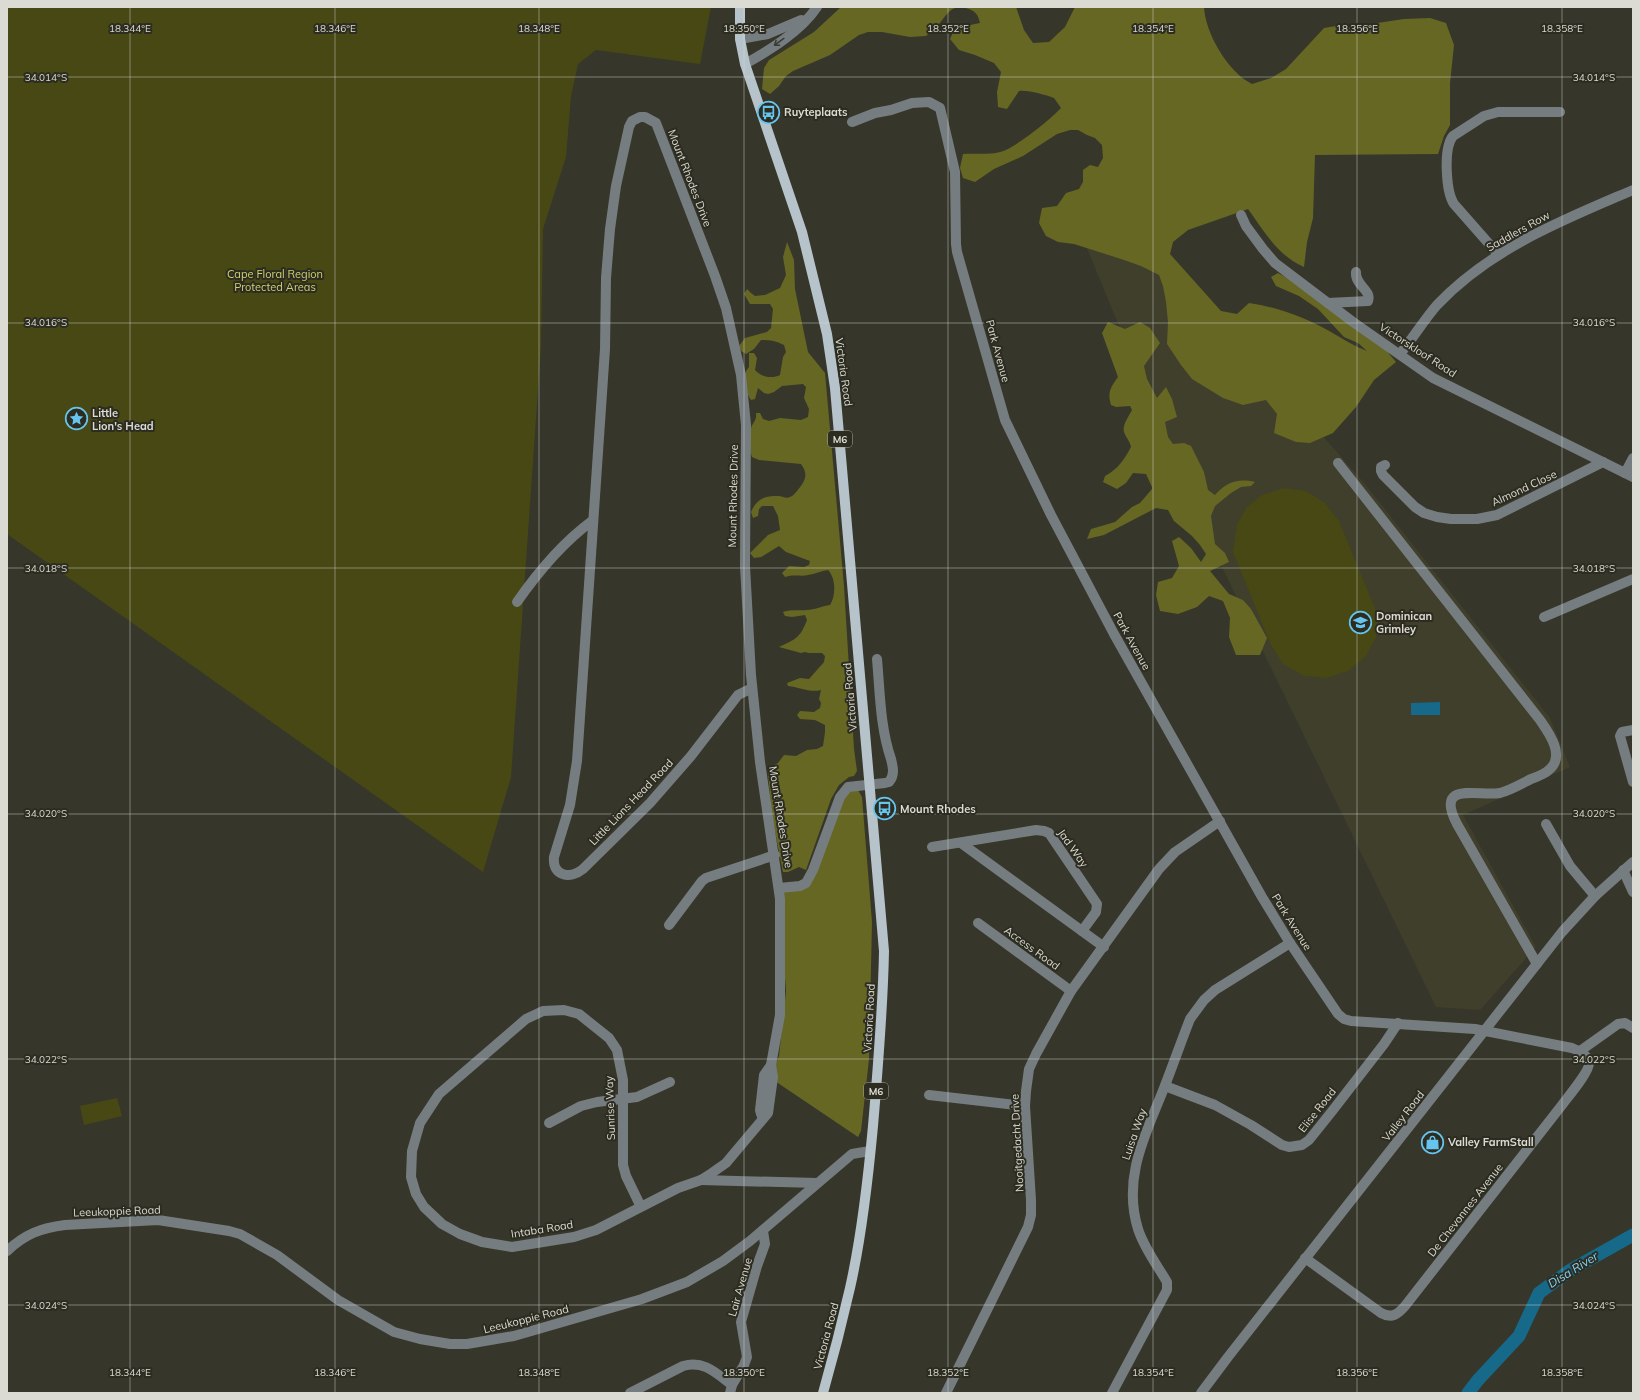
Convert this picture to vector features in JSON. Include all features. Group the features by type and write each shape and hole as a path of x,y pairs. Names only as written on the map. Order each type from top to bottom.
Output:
{"main road":[{"name":"Victoria Road","path":"740,7 740,39 745,64 802,232 827,334 835,388 878,868 884,951 883,1003 866,1191 851,1286 839,1338 823,1393"}],"street":[{"path":"745,64 782,41 817,7"},
{"path":"740,39 768,34 808,17"},
{"name":"Park Avenue","path":"852,122 875,113 891,110 912,103 929,102 940,108 955,172 957,252 1005,420 1051,515 1110,627 1290,943 1342,1018 1351,1021 1398,1023 1484,1031"},
{"path":"1498,254 1450,198 1448,188 1449,142 1452,136 1489,113 1560,112"},
{"name":"Mount Rhodes Drive","path":"554,862 570,805 577,761 592,522 597,474 604,365 606,278 610,229 616,186 630,127 632,121 645,117 656,124 715,276 726,308 741,375 746,425 745,566 752,688 760,762 780,888 780,1015 771,1065"},
{"name":"Saddlers Row","path":"1400,354 1438,305 1460,284 1498,254 1566,218 1633,190"},
{"name":"Victorskloof Road","path":"1242,215 1246,226 1272,260 1352,322 1439,381 1629,475"},
{"path":"1328,303 1368,301 1369,296 1366,290 1357,281 1356,272"},
{"path":"1629,475 1633,458"},
{"name":"Almond Close","path":"1385,465 1381,467 1383,475 1415,507 1424,513 1451,519 1477,519 1497,515 1603,462"},
{"path":"1338,463 1540,720 1554,744 1556,760 1549,770 1511,789 1500,792 1486,794 1461,792 1455,796 1450,808 1457,824 1537,964"},
{"path":"516,602 568,540 592,522"},
{"path":"1544,617 1633,579"},
{"path":"780,888 800,886 806,883 843,792 848,787 870,785 891,786 893,766 885,740 878,660"},
{"name":"Little Lions Head Road","path":"554,862 557,870 570,876 577,874 583,869 650,803 691,756 738,695 752,688"},
{"path":"1633,730 1622,732 1620,736 1633,782"},
{"name":"Nooitgedacht Drive","path":"946,1393 1028,1227 1031,1215 1031,1200 1025,1106 1029,1069 1036,1054 1071,991 1104,947 1124,916 1168,858 1220,821"},
{"path":"1546,824 1570,866 1595,896"},
{"name":"Jad Way","path":"932,847 1036,830 1044,831 1049,834 1097,904 1096,912 1082,931"},
{"path":"961,843 1104,947"},
{"path":"669,925 706,878 775,855"},
{"name":"Valley Road","path":"1201,1393 1305,1258 1562,932 1595,896 1633,862"},
{"path":"1623,870 1633,892"},
{"name":"Access Road","path":"978,923 1071,991"},
{"name":"Luisa Way","path":"1112,1393 1167,1290 1167,1282 1142,1240 1138,1230 1133,1201 1133,1184 1138,1152 1190,1019 1204,1000 1215,990 1290,943"},
{"name":"Sunrise Way","path":"484,1056 526,1019 543,1011 564,1010 579,1014 609,1038 616,1050 623,1080 624,1165 626,1176 641,1207"},
{"name":"Elise Road","path":"1165,1086 1215,1105 1251,1125 1282,1145 1289,1147 1302,1145 1309,1140 1333,1110 1384,1044 1398,1023"},
{"path":"1484,1031 1564,1046 1580,1051 1618,1024 1625,1023 1633,1028"},
{"name":"De Chevonnes Avenue","path":"1305,1258 1386,1316 1393,1316 1398,1313 1582,1078 1589,1063 1586,1056 1580,1051"},
{"name":"Intaba Road","path":"484,1056 439,1094 420,1123 412,1151 411,1177 416,1194 424,1207 442,1224 460,1234 482,1242 512,1247 574,1237 596,1230 678,1188 701,1180 726,1163 763,1118 760,1110 764,1075 771,1065"},
{"path":"549,1123 581,1106 597,1102 624,1099 652,1091 670,1082"},
{"path":"929,1095 1025,1106"},
{"name":"Leeukoppie Road","path":"7,1251 23,1237 50,1227 65,1225 158,1220 229,1231 240,1234 261,1245 338,1300 394,1332 420,1339 450,1344 467,1344 514,1336 661,1293 686,1282 723,1261 763,1231 852,1154 870,1151"},
{"name":"Intaba Road","path":"701,1180 817,1183"},
{"name":"Lair Avenue","path":"731,1389 747,1357 741,1322 765,1244 763,1231"},
{"path":"630,1393 676,1369 689,1364 704,1366 731,1389"}],"shaded area":[{"path":"841,7 958,7 950,11 926,36 910,37 882,32 868,32 859,35 830,55 793,71 786,76 779,86 770,94 762,89 764,68 769,60 814,32"},
{"path":"958,7 1016,7 1024,30 1033,43 1049,42 1065,27 1075,7 1204,7 1207,24 1215,43 1231,67 1252,84 1271,78 1286,69 1324,28 1342,25 1364,25 1404,19 1430,18 1446,23 1454,45 1450,83 1450,125 1444,136 1438,154 1315,155 1313,218 1307,242 1304,267 1279,250 1248,209 1188,230 1173,242 1170,254 1221,311 1237,314 1249,303 1271,307 1312,322 1353,345 1367,351 1358,343 1344,337 1318,309 1299,296 1276,286 1271,277 1278,273 1302,286 1385,349 1396,362 1374,380 1356,407 1333,433 1310,443 1296,442 1274,433 1277,414 1266,400 1243,405 1223,398 1192,379 1167,344 1168,322 1166,302 1159,275 1141,266 1121,259 1074,244 1058,242 1046,236 1039,223 1042,208 1057,206 1066,193 1079,189 1083,182 1083,170 1090,165 1098,167 1103,158 1102,145 1095,138 1078,130 1070,130 1057,134 1023,156 994,169 975,182 963,178 960,168 963,154 991,153 1006,150 1032,133 1049,120 1061,108 1054,98 1027,91 1019,91 1007,109 998,107 997,92 1001,72 994,63 959,50 950,39 955,28 980,23 978,16 974,11"},
{"name":"Dominican Grimley","path":"1076,222 1169,261 1365,484 1550,718 1570,767 1463,815 1536,947 1480,1010 1436,1007 1202,526"},
{"path":"787,242 794,260 795,289 808,352 825,373 844,586 854,749 857,771 854,776 849,777 839,785 831,799 806,870 799,867 788,872 783,872 772,816 768,773 772,766 778,763 784,755 796,756 807,750 817,749 823,746 825,725 815,720 800,719 797,715 800,711 814,712 820,708 821,703 819,699 821,690 804,690 788,686 787,683 800,678 809,679 824,662 825,656 822,653 801,653 779,647 797,637 802,631 807,620 805,615 792,617 785,616 783,612 792,610 810,610 830,605 834,592 833,578 828,570 806,576 785,577 782,573 789,566 804,567 809,565 810,561 786,552 779,546 761,557 754,558 750,553 768,535 780,530 778,516 773,506 762,506 759,509 758,516 753,518 751,512 755,504 761,499 769,496 791,497 800,487 805,478 805,471 801,464 759,460 752,457 749,438 756,413 760,413 763,419 769,421 780,418 801,420 808,417 809,409 804,398 806,387 803,384 782,386 774,392 768,394 764,393 758,388 755,399 751,400 747,393 745,384 745,374 749,367 749,353 754,353 757,358 755,370 763,376 770,377 780,375 783,357 786,352 784,345 770,341 761,340 754,349 746,354 741,351 739,346 745,338 767,332 771,328 773,309 770,304 750,304 744,294 747,289 755,296 765,295 780,288 786,275 783,257"},
{"path":"1108,322 1125,329 1140,322 1150,328 1160,343 1144,366 1147,379 1157,398 1166,387 1172,399 1177,417 1165,422 1168,437 1173,444 1184,443 1191,446 1204,472 1208,490 1215,495 1228,484 1233,482 1255,482 1251,486 1241,487 1231,493 1215,506 1211,516 1215,544 1225,553 1229,562 1210,571 1229,594 1243,600 1251,609 1267,638 1260,655 1236,655 1229,637 1230,618 1223,601 1209,596 1197,607 1178,614 1160,611 1156,595 1158,582 1172,578 1179,566 1172,541 1179,537 1191,548 1201,562 1206,554 1192,536 1174,521 1168,510 1156,508 1104,535 1087,539 1091,529 1115,522 1132,507 1140,503 1152,489 1146,474 1133,473 1126,483 1117,489 1103,482 1105,476 1120,464 1131,447 1124,432 1124,426 1132,410 1130,406 1116,407 1111,405 1109,397 1110,390 1118,377 1102,333"},
{"path":"848,790 858,790 862,797 872,922 869,1059 861,1131 858,1137 769,1077 779,1056 786,991 784,964 784,892 805,887"}],"green space":[{"name":"Cape Floral Region Protected Areas","path":"7,7 711,7 700,64 596,50 578,64 571,96 566,157 543,229 541,346 511,777 483,872 7,534"},
{"path":"1284,488 1306,491 1325,503 1339,521 1378,616 1376,637 1366,656 1350,670 1327,678 1304,676 1283,664 1271,645 1233,552 1237,524 1247,507 1262,495"},
{"path":"117,1098 122,1116 84,1125 80,1106"}],"water":[{"path":"1440,702 1440,715 1411,715 1411,703"}],"waterway":[{"name":"Disa River","path":"1468,1393 1478,1380 1519,1336 1539,1293 1569,1271 1633,1235"}],"place":[{"name":"Ruyteplaats","path":"768,112"},
{"name":"Little Lion's Head","path":"76,419"},
{"name":"Dominican Grimley","path":"1361,622"},
{"name":"Mount Rhodes","path":"884,809"},
{"name":"Valley FarmStall","path":"1432,1142"}]}
